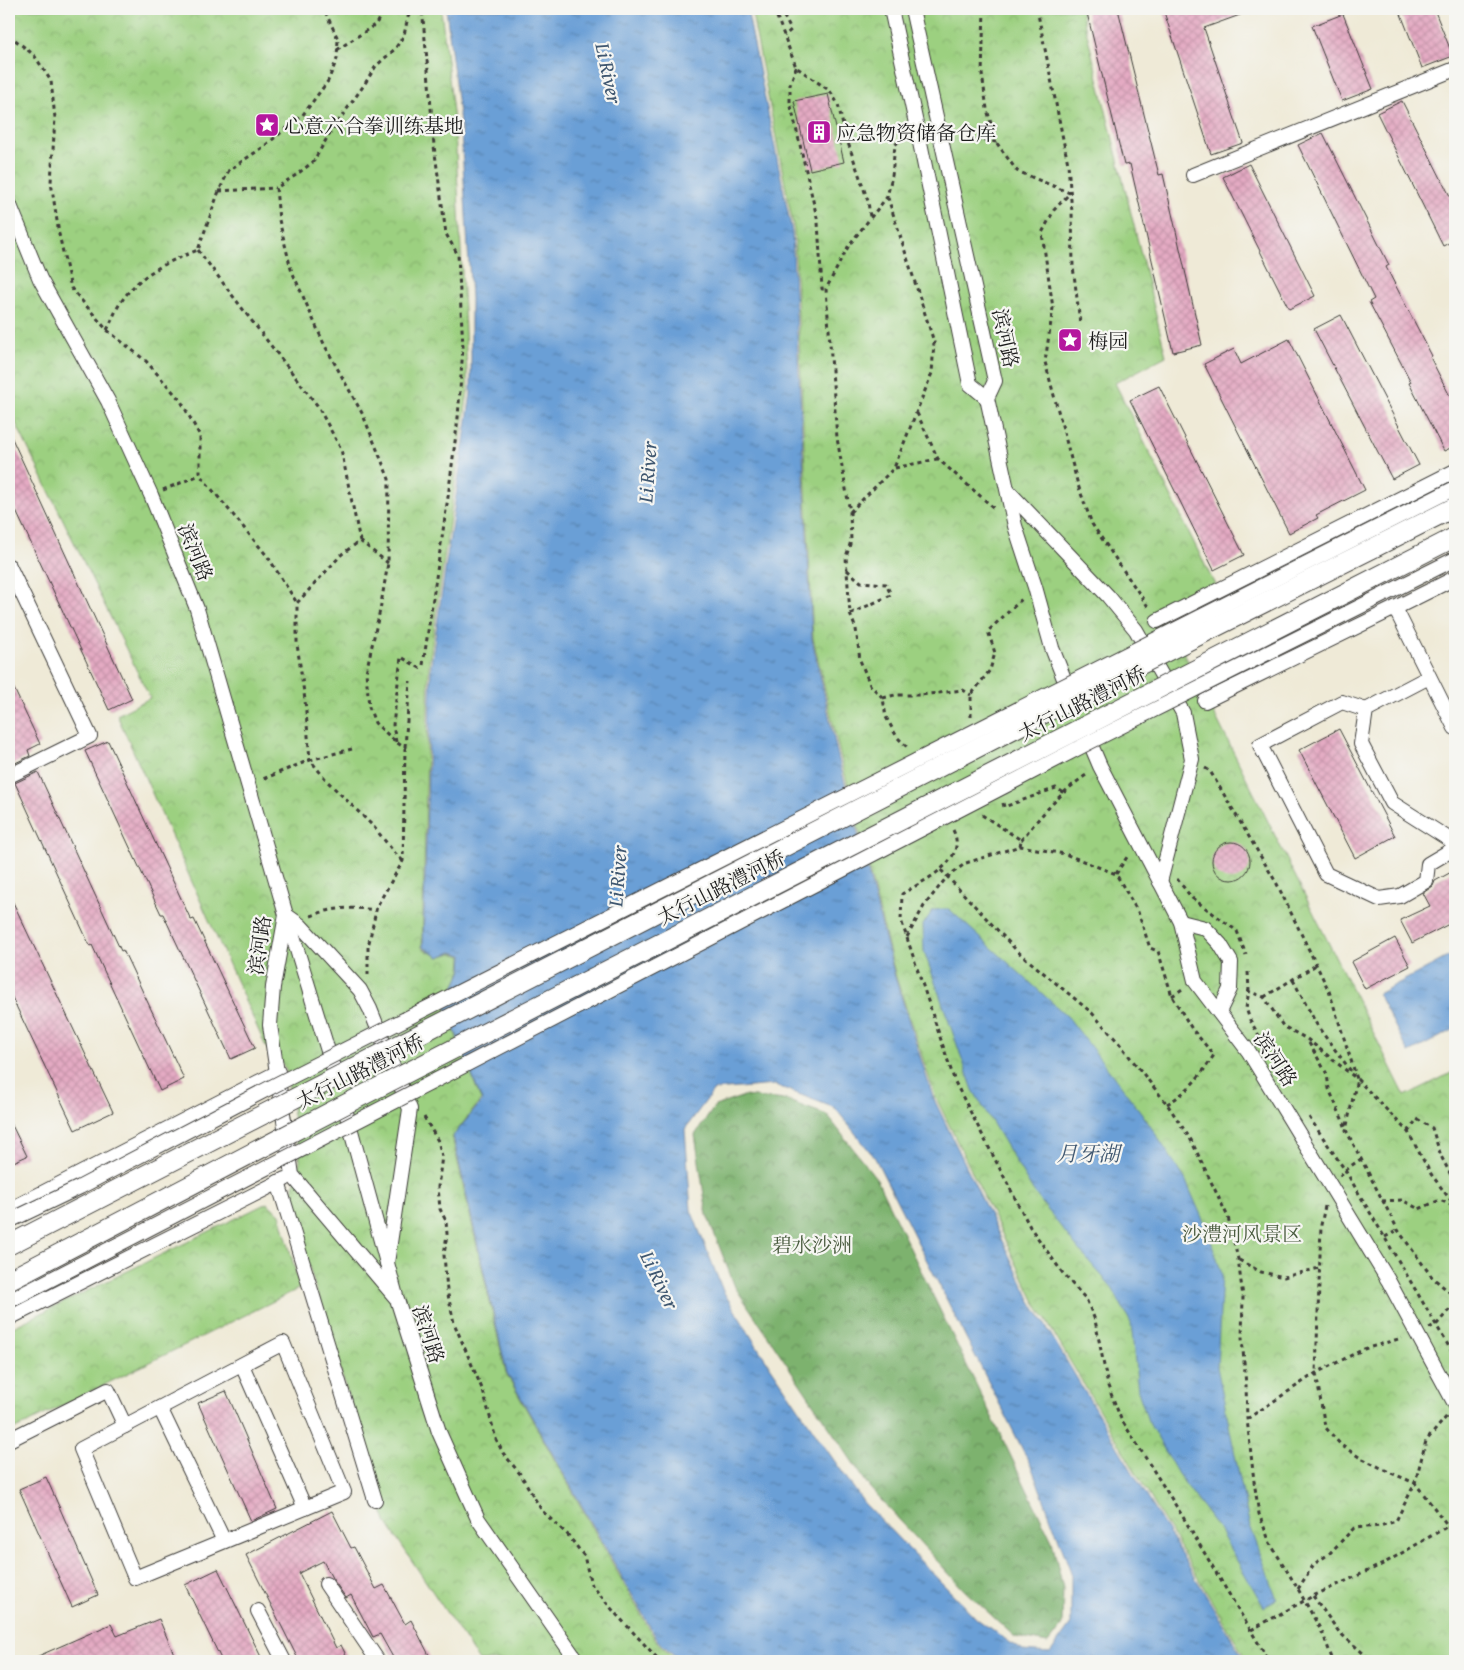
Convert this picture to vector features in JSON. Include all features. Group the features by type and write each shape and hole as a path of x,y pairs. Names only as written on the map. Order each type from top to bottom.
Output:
{"main road":[{"name":"太行山路澧河桥","path":"9,1245 336,1077 1070,692 1455,506"},
{"name":"太行山路澧河桥","path":"9,1280 344,1104 1087,735 1455,537"}],"street":[{"path":"891,9 970,384 987,398"},
{"name":"滨河路","path":"912,9 995,381 987,398 1006,489 1015,526 1052,648 1070,692"},
{"path":"1193,175 1455,69"},
{"path":"918,133 940,132"},
{"name":"滨河路","path":"9,202 40,279 108,401 151,495 197,609 286,915 273,987 270,1025 292,1175 397,1299 439,1432 478,1519 577,1661"},
{"path":"1157,621 1455,471"},
{"name":"太行山路澧河桥","path":"9,1221 80,1187 278,1077 330,1057 1070,692 1455,488"},
{"path":"1006,489 1108,596 1136,630 1182,714 1192,759 1162,876"},
{"name":"太行山路澧河桥","path":"9,1301 1087,735 1455,559"},
{"path":"9,566 90,736 9,776"},
{"path":"1205,701 1455,578"},
{"path":"1395,608 1455,728"},
{"path":"1430,676 1366,710 1342,702 1260,745 1326,874 1378,899 1400,896 1426,881 1428,864 1455,848"},
{"path":"1366,710 1361,744 1392,803 1455,843"},
{"name":"滨河路","path":"1087,735 1100,766 1142,846 1162,876 1181,922 1195,981 1249,1052 1388,1280 1417,1334 1453,1409"},
{"path":"286,915 336,1077"},
{"path":"286,915 300,925 360,990 370,1009 410,1109 387,1263"},
{"path":"1181,922 1205,928 1220,944 1231,962 1230,989 1218,1012"},
{"path":"9,1210 278,1077"},
{"path":"344,1104 397,1299"},
{"path":"9,1318 292,1175"},
{"path":"278,1182 375,1500"},
{"path":"283,1343 344,1492 135,1578 81,1449 242,1365 283,1343"},
{"path":"242,1365 305,1508"},
{"path":"9,1440 108,1390 125,1426"},
{"path":"160,1408 224,1541"},
{"path":"326,1584 378,1661"},
{"path":"258,1611 284,1661"}],"path":[{"path":"107,330 121,302 143,277 163,264 198,250 219,191 229,170 262,148 302,116 328,81 337,59 338,39 324,9"},
{"path":"337,50 376,24 384,9"},
{"path":"219,191 276,188 313,162 330,133 376,66 395,49 404,35 412,9"},
{"path":"396,742 393,725 401,658 420,668 423,665 458,418 463,347 458,255 446,234 434,146 422,9"},
{"path":"774,9 796,67 830,90 838,104 844,134 868,201 870,218"},
{"path":"780,9 791,30 784,36"},
{"path":"984,9 982,74 986,109 996,142 1017,171 1070,193"},
{"path":"1037,9 1068,164 1073,266 1080,323"},
{"path":"9,35 34,55 51,81 55,118 51,182 59,234 71,288 107,330 146,361 181,402 200,436 200,475 268,557 297,603 297,644 305,700 310,760 328,782 373,826 403,861"},
{"path":"796,67 790,85 790,102 818,222 822,289 826,289"},
{"path":"940,132 958,131 978,139 996,142"},
{"path":"912,754 908,747 897,737 886,717 883,698 870,685 860,660 856,629 850,614 846,557 851,541 850,512 836,438 826,289 849,245 887,197 892,176 895,145 907,133 918,133"},
{"path":"276,188 279,220 291,269 324,344 363,415 389,479 388,563 366,672 369,707 375,723 405,748"},
{"path":"1070,193 1054,210 1042,233 1053,308 1045,362 1078,484 1092,524 1157,621"},
{"path":"850,512 894,468 932,373 934,342 887,197"},
{"path":"198,250 318,405 341,449 360,541 388,563"},
{"path":"917,412 938,460 1015,526"},
{"path":"894,468 938,460"},
{"path":"151,495 200,475"},
{"path":"297,603 342,554 360,541"},
{"path":"847,570 860,582 886,584 891,595 850,614"},
{"path":"971,717 971,695 990,670 996,653 988,631 1035,587"},
{"path":"360,990 368,982 368,947 376,910 403,861 405,748 410,681"},
{"path":"883,698 895,695 921,695 963,690 971,695"},
{"path":"248,785 310,760 352,749"},
{"path":"1192,759 1210,771 1277,884 1329,990 1357,1079 1346,1128"},
{"path":"1020,846 1021,840 1056,800 1077,780 1100,766"},
{"path":"980,814 1021,840"},
{"path":"951,825 955,833 956,846 951,858 940,870 902,894 901,920 955,1082 1030,1227 1064,1275 1086,1299 1095,1320 1108,1386 1121,1419 1269,1661"},
{"path":"907,938 924,906 947,877 966,863 1020,846 1065,854 1116,874 1138,912 1150,948 1158,951 1172,996 1192,1029 1214,1055 1200,1078 1178,1098 1167,1104"},
{"path":"1116,874 1128,854 1142,846"},
{"path":"940,870 1017,950 1092,1013 1118,1042 1167,1104 1191,1140 1228,1217 1238,1260 1243,1297 1242,1338 1247,1419 1259,1514 1270,1542 1323,1634 1333,1661"},
{"path":"1162,876 1179,880 1192,898 1237,931 1246,954 1249,991 1246,1008 1250,1020 1265,1045"},
{"path":"300,925 311,916 325,910 353,907 376,910"},
{"path":"1264,997 1316,965"},
{"path":"1293,980 1318,1027 1357,1079 1408,1132 1431,1174 1455,1207"},
{"path":"1230,984 1264,997 1283,1026 1307,1039 1357,1079"},
{"path":"1307,1039 1327,1074 1329,1089 1346,1128 1398,1230 1432,1277 1455,1297"},
{"path":"420,1110 438,1142 442,1156 438,1187 440,1209 446,1221 447,1234 444,1255 447,1290 454,1323 483,1391 496,1439 503,1453 521,1475 542,1511 568,1535 584,1556 591,1584 660,1661"},
{"path":"1305,1111 1345,1170 1455,1357"},
{"path":"1408,1132 1417,1119 1432,1128 1441,1156 1455,1182"},
{"path":"1361,1159 1345,1170 1332,1188 1320,1224 1316,1373 1325,1427 1341,1445 1359,1458 1415,1483 1455,1535"},
{"path":"1382,1200 1402,1200 1419,1209 1440,1200 1455,1207"},
{"path":"1385,1237 1398,1230"},
{"path":"1238,1260 1261,1272 1284,1277 1319,1268"},
{"path":"1247,1419 1316,1373 1364,1349 1417,1334 1437,1324 1455,1303"},
{"path":"1298,1589 1314,1564 1329,1554 1354,1528 1380,1526 1396,1521 1415,1483 1426,1441 1453,1409"},
{"path":"1251,1630 1304,1601 1382,1564 1455,1522"},
{"path":"1314,1596 1339,1632 1372,1661"}],"green space":[{"path":"9,9 441,9 455,130 468,391 429,665 422,948 439,957 452,953 462,956 461,971 445,1007 481,1100 452,1137 506,1373 656,1641 678,1661 479,1661 386,1522 290,1203 300,1160 286,1069 266,1047 117,715 150,698 9,409"},
{"name":"沙澧河风景区","path":"751,9 1081,9 1166,356 1115,383 1215,585 1163,611 1405,1096 1455,1071 1455,1661 1247,1661 1034,1300 935,1096 896,977 840,755 813,638 794,231"},
{"name":"碧水沙洲","path":"744,1096 786,1100 827,1115 876,1178 1052,1541 1063,1588 1062,1625 1048,1643 1015,1637 964,1590 870,1488 735,1287 707,1215 695,1135 715,1106"},
{"path":"267,1203 280,1214 300,1288 9,1432 9,1329"}],"water":[{"name":"Li River","path":"446,9 747,9 792,232 812,639 838,756 895,977 933,1097 1031,1301 1245,1661 681,1661 658,1641 507,1373 453,1136 482,1101 446,1007 462,970 463,955 452,952 439,957 423,947 431,665 471,393 471,298 461,131","holes":["775,1085 835,1108 875,1158 1032,1468 1071,1572 1071,1624 1050,1653 1022,1651 977,1619 864,1503 760,1351 723,1291 691,1210 685,1129 714,1090"]},
{"name":"月牙湖","path":"949,909 1068,1017 1143,1115 1185,1179 1207,1229 1222,1274 1217,1367 1249,1523 1277,1599 1264,1607 1218,1528 1178,1474 1148,1421 1138,1391 1131,1323 1111,1286 1078,1249 1033,1191 973,1090 924,951 923,925 933,910"},
{"path":"1455,953 1455,1029 1409,1053 1378,994"}],"building":[{"path":"1086,9 1118,9 1159,175 1163,174 1202,345 1173,352 1130,164 1124,165"},
{"path":"1163,9 1251,9 1251,11 1204,28 1243,143 1211,154"},
{"path":"1399,9 1434,9 1453,56 1422,68"},
{"path":"1343,14 1373,89 1342,101 1312,26"},
{"name":"应急物资储备仓库","path":"828,94 844,162 810,170 794,101"},
{"path":"1402,101 1455,206 1455,240 1443,246 1377,113"},
{"path":"1323,133 1389,265 1386,267 1432,356 1430,357 1455,406 1455,446 1444,451 1409,383 1411,382 1369,302 1374,299 1298,145"},
{"path":"1249,164 1315,296 1289,309 1223,177"},
{"path":"1341,315 1419,465 1392,479 1314,329"},
{"path":"1289,339 1365,490 1316,515 1318,518 1289,533 1204,364 1234,349 1241,364"},
{"path":"1159,386 1244,555 1214,570 1130,400"},
{"path":"9,432 132,699 109,710 9,496"},
{"path":"9,678 40,744 28,750 30,756 9,766"},
{"path":"1339,729 1395,836 1355,858 1299,750"},
{"path":"108,741 191,920 194,919 255,1048 231,1059 85,751"},
{"path":"38,772 121,951 123,950 184,1079 160,1091 92,945 90,946 15,783"},
{"path":"1231,842 1244,848 1250,861 1244,874 1231,880 1218,874 1212,861 1218,848"},
{"path":"1455,870 1455,921 1412,943 1400,920 1430,906 1423,893 1433,886 1435,881"},
{"path":"9,894 113,1112 75,1130 9,991"},
{"path":"1395,938 1410,966 1365,989 1351,962"},
{"path":"9,1119 27,1156 9,1164"},
{"path":"226,1391 277,1509 251,1521 198,1403"},
{"path":"46,1477 98,1595 72,1607 19,1489"},
{"path":"332,1511 351,1548 354,1547 376,1589 384,1585 405,1624 411,1620 430,1657 422,1661 395,1661 380,1634 373,1637 351,1595 346,1598 323,1561 299,1573 336,1648 341,1645 349,1661 299,1661 246,1555"},
{"path":"218,1569 263,1661 222,1661 185,1585"},
{"path":"159,1619 177,1661 27,1661 111,1624 117,1636"}],"place":[{"name":"心意六合拳训练基地","path":"267,125"},
{"name":"应急物资储备仓库","path":"819,132"},
{"name":"梅园","path":"1070,340"}]}
